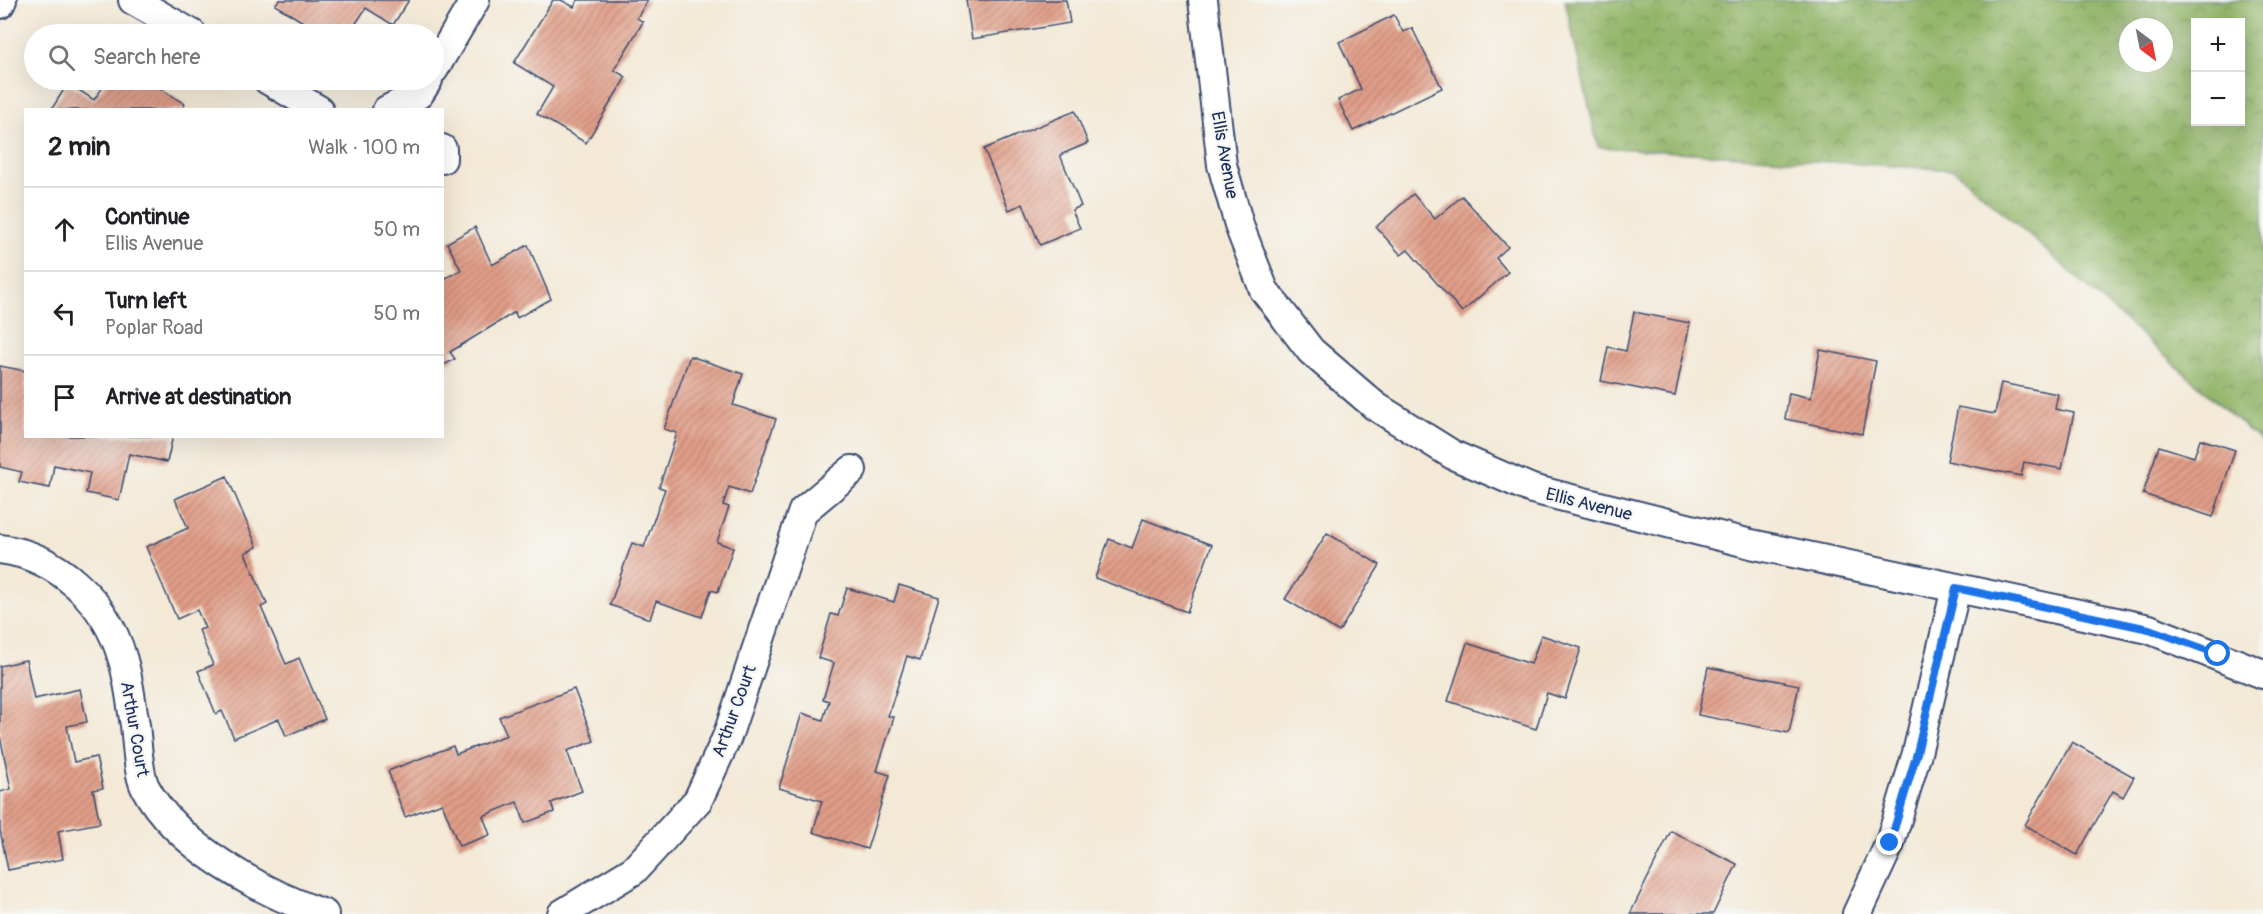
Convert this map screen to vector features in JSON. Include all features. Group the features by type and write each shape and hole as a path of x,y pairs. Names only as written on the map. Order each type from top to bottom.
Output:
{"street":[{"path":"0,4 2,0"},
{"path":"133,0 175,24"},
{"path":"444,52 475,0"},
{"name":"Ellis Avenue","path":"1203,0 1222,165 1240,228 1264,290 1311,351 1375,406 1453,455 1532,489 1751,544 2149,629 2263,674"},
{"path":"285,90 316,108"},
{"path":"392,108 425,94"},
{"name":"Arthur Court","path":"562,914 634,870 698,800 727,737 803,511 852,470"},
{"name":"Arthur Court","path":"0,549 15,551 59,569 102,611 122,657 144,786 174,829 213,858 299,905 324,914"},
{"path":"1857,914 1893,831 1917,753 1956,588"}],"green space":[{"path":"1565,0 2263,0 2263,443 1955,170 1598,147"}],"building":[{"path":"279,0 409,0 394,24 366,8 356,24 306,24 275,5"},
{"path":"553,0 561,0 574,7 578,0 648,0 637,18 643,22 614,70 626,77 586,143 537,114 553,87 514,63"},
{"path":"966,0 1066,0 1070,23 972,39"},
{"path":"1394,15 1403,32 1412,28 1442,88 1353,131 1338,100 1361,89 1339,42"},
{"path":"64,90 79,90 94,100 101,90 163,90 185,104 183,108 52,108"},
{"path":"1075,111 1088,143 1060,155 1081,206 1072,210 1080,228 1040,245 1023,204 1009,210 984,149"},
{"path":"1413,194 1435,219 1462,196 1508,247 1496,258 1508,272 1462,312 1408,250 1401,255 1376,227"},
{"path":"475,227 492,265 528,245 551,299 517,318 515,312 450,352 455,359 444,365 444,279 461,270 447,243"},
{"path":"1634,312 1690,323 1675,396 1601,381 1608,347 1626,351"},
{"path":"1820,350 1876,361 1862,434 1785,419 1789,393 1811,398"},
{"path":"690,356 743,374 733,405 776,419 750,494 729,487 723,505 729,507 717,542 733,548 718,592 711,590 702,617 656,601 650,619 610,605 632,543 644,547 665,489 659,487 677,433 664,429"},
{"path":"0,366 24,371 24,438 173,438 167,462 129,454 119,500 86,493 90,473 54,465 50,488 19,482 22,472 0,467"},
{"path":"2001,383 2058,394 2055,409 2074,413 2062,469 2024,462 2021,476 1947,461 1958,407 1995,414"},
{"path":"2200,439 2235,450 2213,517 2143,494 2159,446 2194,457"},
{"path":"227,476 257,547 245,553 267,604 261,607 286,664 299,658 325,719 286,736 279,719 234,738 222,711 216,714 198,671 213,665 199,630 205,628 197,610 177,619 146,547 188,528 175,499"},
{"path":"1143,519 1212,545 1187,612 1095,578 1109,539 1132,548"},
{"path":"1327,533 1380,565 1339,632 1285,599"},
{"path":"899,585 939,597 920,660 907,656 888,716 894,717 877,771 890,775 867,849 813,832 822,801 779,788 802,713 823,720 829,701 823,699 834,663 818,658 831,614 838,616 847,588 894,602"},
{"path":"1541,635 1581,648 1565,699 1547,693 1536,729 1448,701 1467,643 1531,664"},
{"path":"26,660 34,699 80,689 87,722 67,726 74,762 96,757 103,788 93,790 100,823 58,831 63,859 8,870 0,830 0,792 11,789 0,736 0,666"},
{"path":"1708,667 1799,685 1789,733 1698,715"},
{"path":"574,689 594,741 567,751 582,791 551,803 554,812 525,823 517,802 483,816 490,835 459,846 442,803 405,817 388,771 453,746 456,754 507,735 499,717"},
{"path":"2072,742 2134,777 2123,797 2113,791 2077,855 2025,825"},
{"path":"1671,831 1737,864 1713,914 1630,914"}],"route":[{"path":"1890,843 1917,753 1956,588 2149,629 2218,654"}]}
